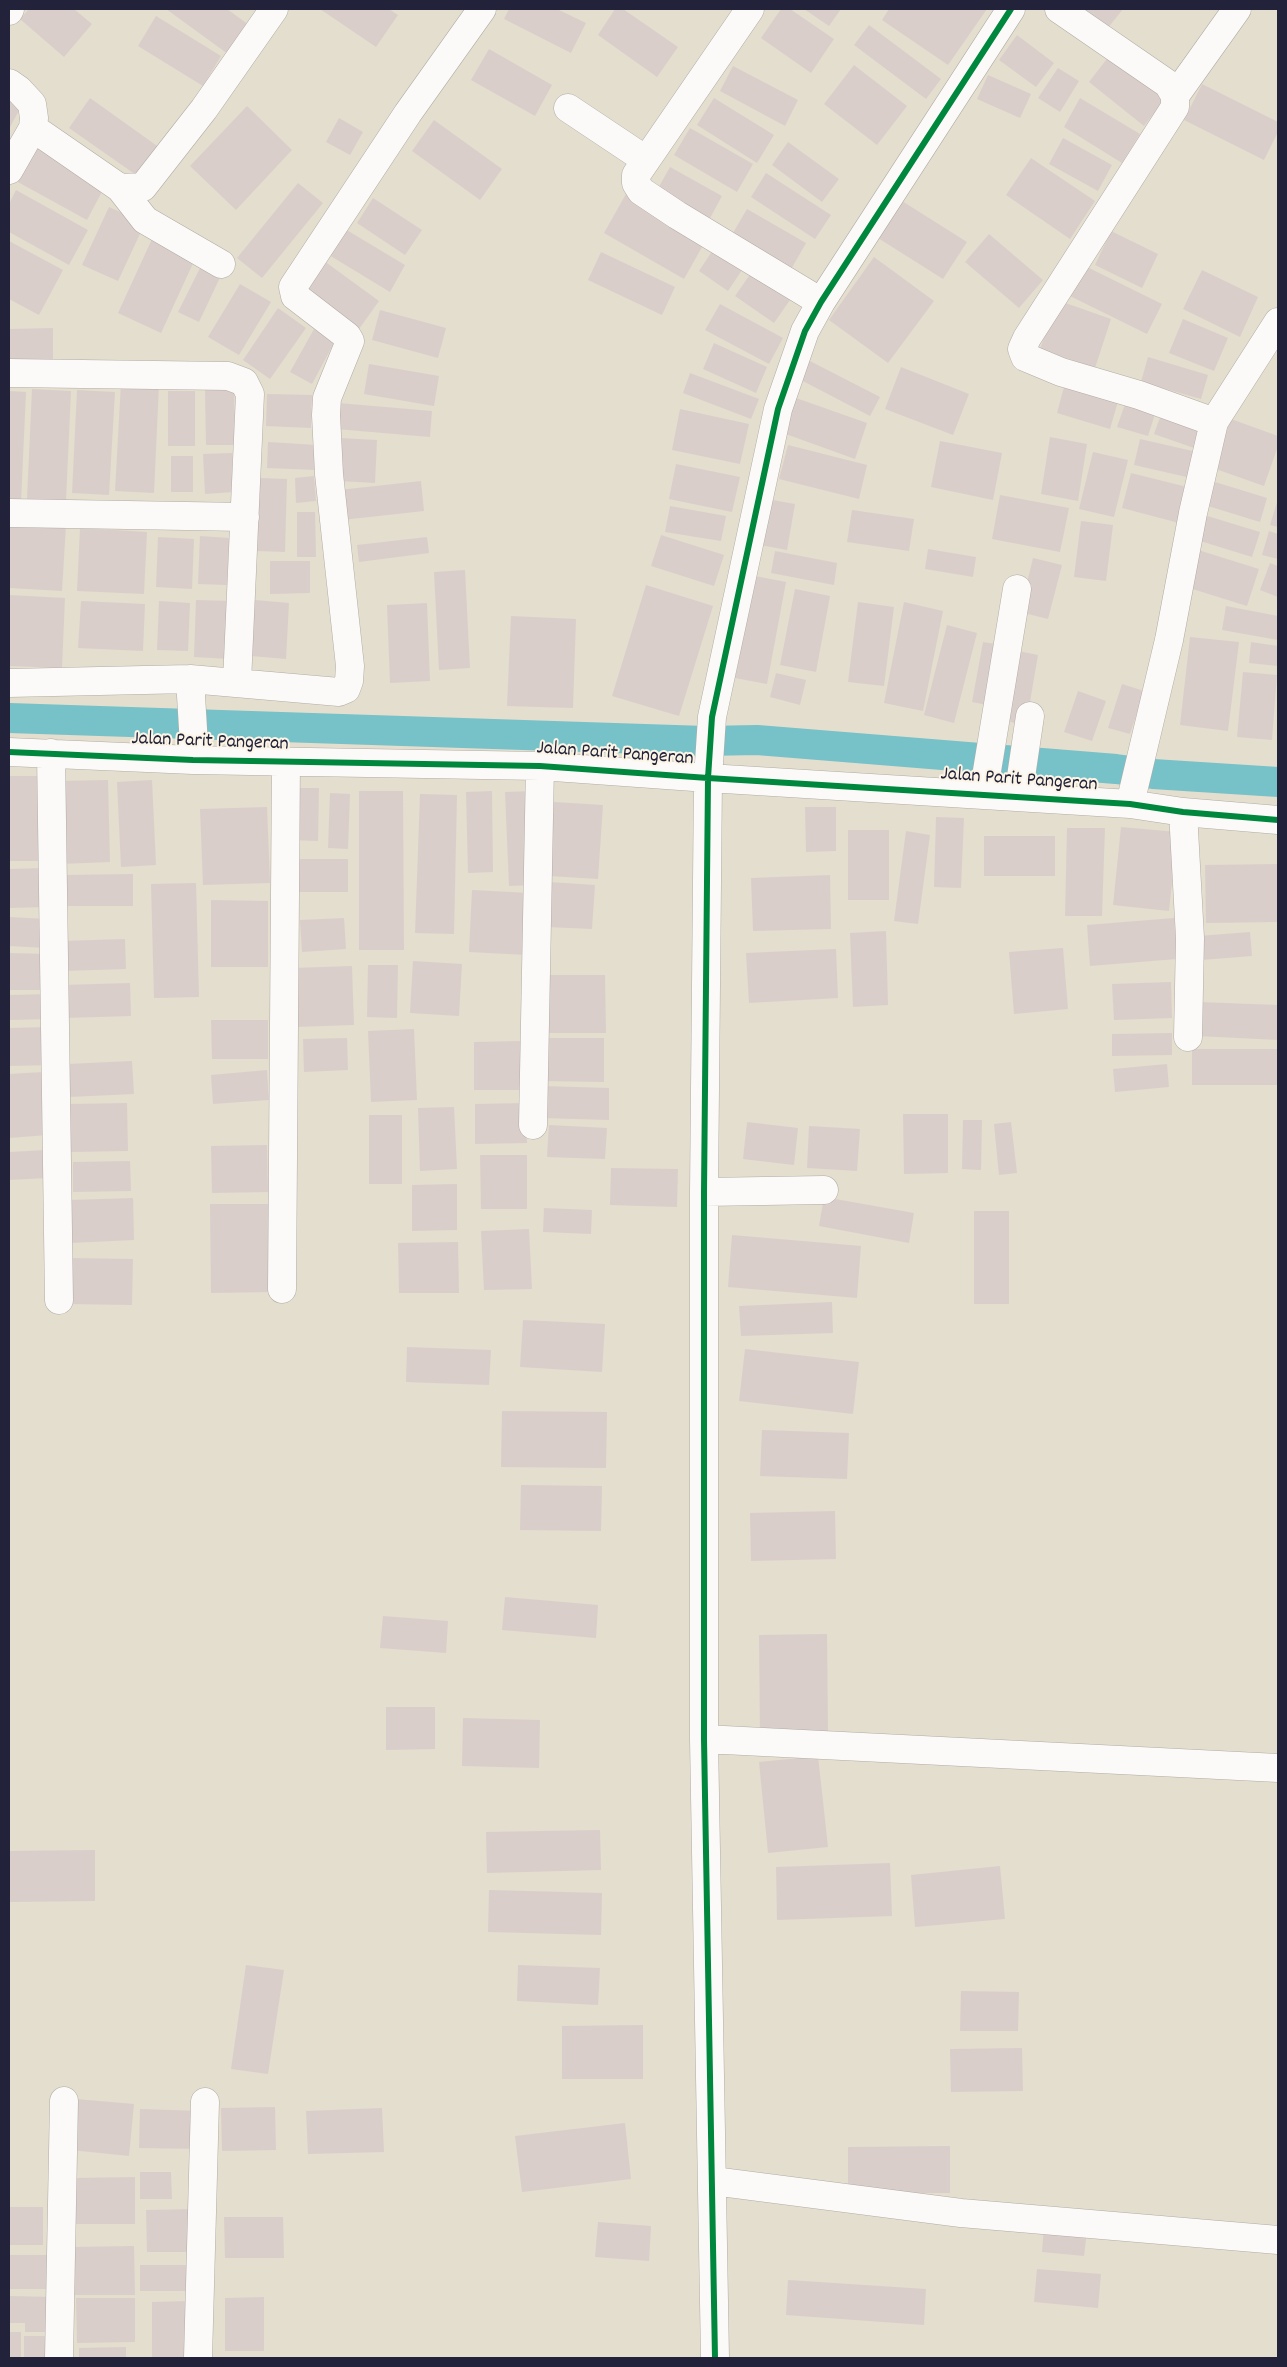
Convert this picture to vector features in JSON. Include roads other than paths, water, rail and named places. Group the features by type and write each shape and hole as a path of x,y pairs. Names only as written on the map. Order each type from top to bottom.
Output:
{"street":[{"path":"120,188 143,187 204,109 274,9"},
{"path":"9,683 191,687 237,682 339,692 346,689 349,681 350,666 329,474 326,415 327,398 350,341 347,336 295,296 293,287 408,113 482,9"},
{"path":"750,9 636,175 636,183 641,191 821,302"},
{"path":"715,2358 704,1739 704,1192 709,770 712,717 778,409 805,331 821,302 1011,9"},
{"path":"1059,9 1154,73 1168,84 1175,96"},
{"path":"1214,422 1139,395 1061,372 1025,357 1022,349 1027,338 1174,107 1175,96 1237,9"},
{"path":"9,170 33,128 32,104 14,86"},
{"path":"568,108 646,160"},
{"path":"33,128 120,188 145,220 222,264"},
{"path":"1132,797 1169,640 1193,513 1214,422 1278,322"},
{"path":"9,374 228,376 244,382 250,394 237,682"},
{"path":"9,513 245,517"},
{"path":"983,793 1017,588"},
{"path":"191,687 194,752"},
{"path":"1019,787 1030,716"},
{"name":"Jalan Parit Pangeran","path":"9,752 194,752 286,762 709,770 983,793 1019,787 1132,797 1183,812 1278,820"},
{"path":"52,753 59,1300"},
{"path":"282,1289 286,762"},
{"path":"533,1125 540,766"},
{"path":"1183,812 1190,938 1188,1037"},
{"path":"704,1192 824,1190"},
{"path":"704,1739 1278,1768"},
{"path":"59,2358 64,2101"},
{"path":"198,2358 205,2102"},
{"path":"713,2181 961,2213 1278,2240"}],"waterway":[{"path":"9,718 705,741 757,740 1116,769 1153,774 1278,782"}]}
